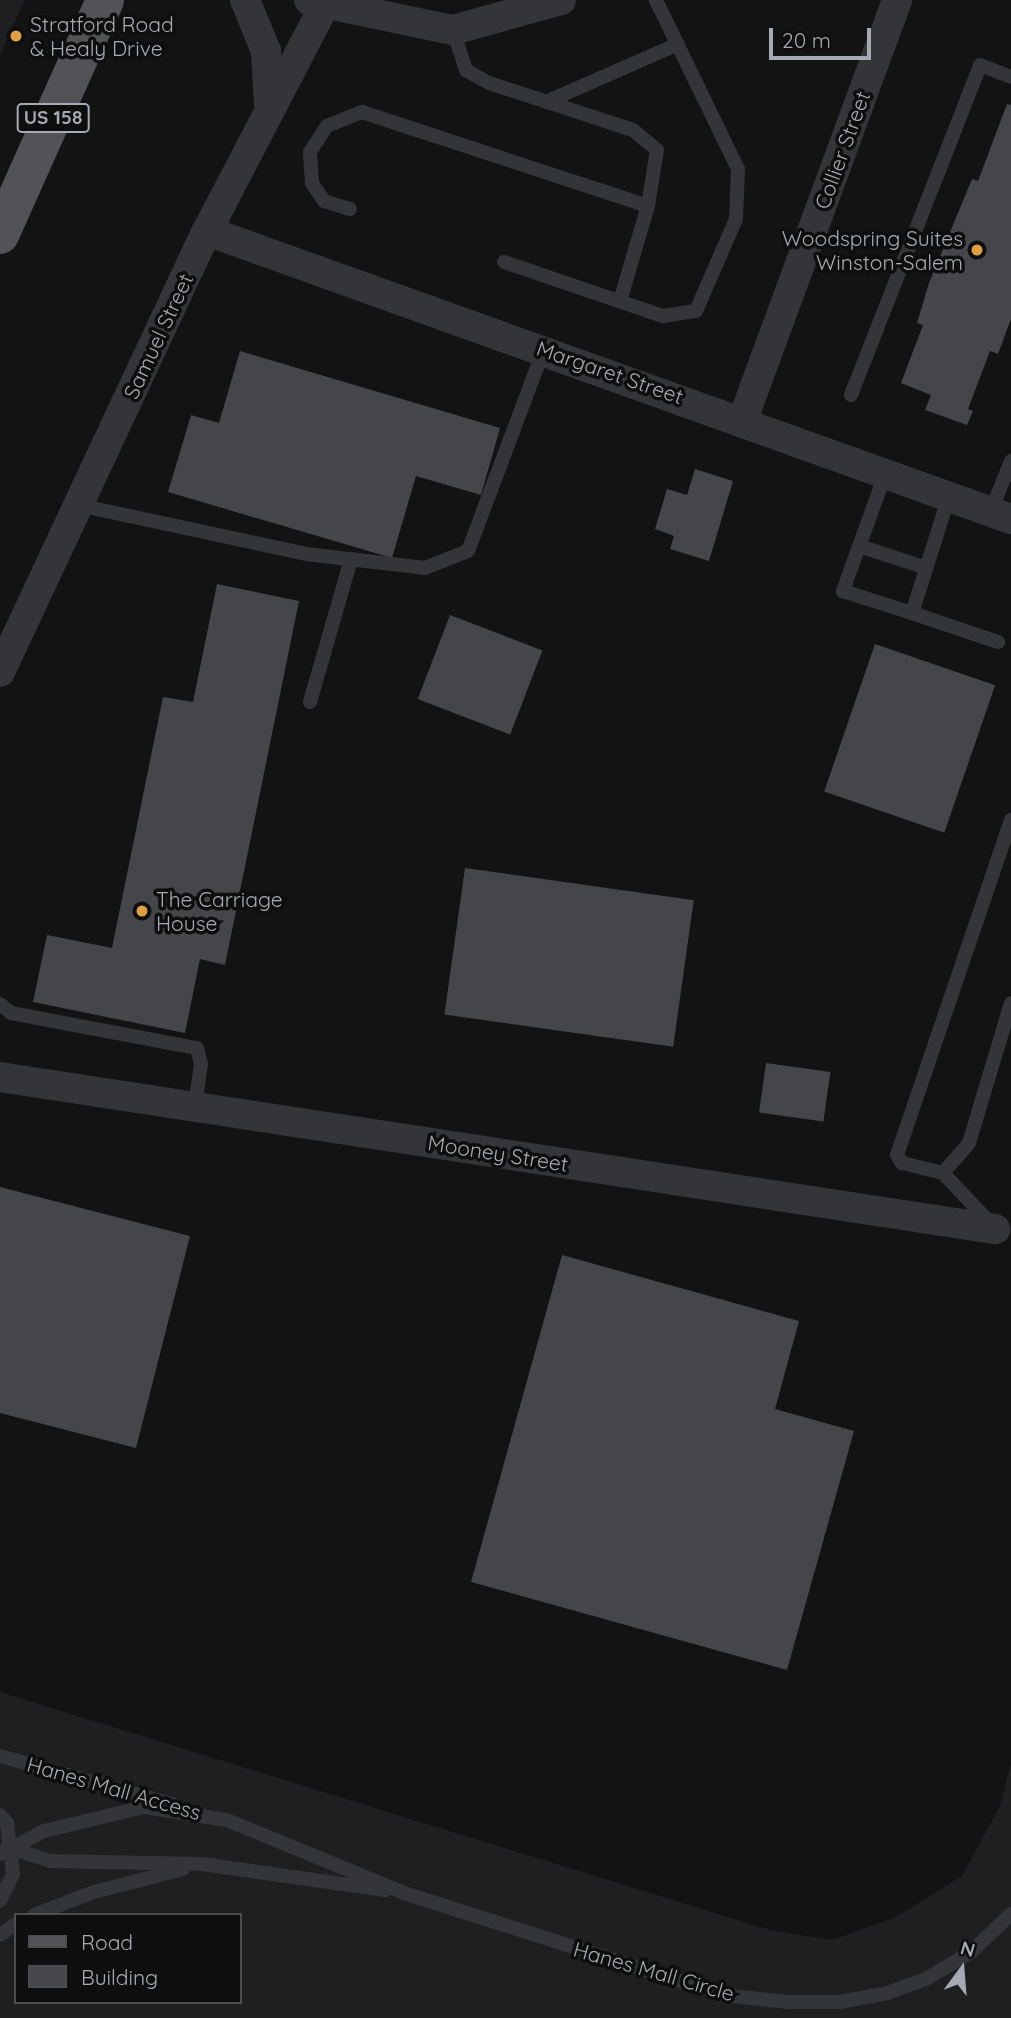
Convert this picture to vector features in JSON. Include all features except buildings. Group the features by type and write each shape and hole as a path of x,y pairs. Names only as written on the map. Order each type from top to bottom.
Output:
{"main road":[{"name":"US 158","path":"0,235 105,0"}],"street":[{"path":"245,0 266,51 269,109"},
{"path":"317,2 453,30 561,0"},
{"name":"Collier Street","path":"743,419 897,0"},
{"name":"Samuel Street","path":"0,673 207,231 269,109 317,2"},
{"name":"Margaret Street","path":"207,231 743,419 1001,515"},
{"name":"Mooney Street","path":"0,1077 995,1229"}],"lane":[{"path":"504,262 663,316 696,311 736,219 738,169 656,0"},
{"path":"453,30 466,70 546,102 633,130 657,150 648,206 620,301"},
{"path":"546,102 678,44"},
{"path":"851,394 980,65 1011,77"},
{"path":"350,209 324,201 312,183 310,152 327,126 362,112 648,206"},
{"path":"78,505 306,554 425,568 468,551 544,349"},
{"path":"1001,515 1011,461"},
{"path":"886,472 843,591 998,642"},
{"path":"912,613 949,496"},
{"path":"859,547 927,568"},
{"path":"310,702 352,559"},
{"path":"995,1229 943,1173 902,1163 897,1155 1011,820"},
{"path":"943,1173 969,1143 1011,1003"},
{"path":"0,1004 11,1013 197,1048 201,1064 195,1107"},
{"name":"Hanes Mall Access","path":"0,1756 227,1820"},
{"name":"Hanes Mall Circle","path":"4,1849 44,1830 144,1807 227,1820 404,1893 723,1995 840,2001 887,1993 926,1979 971,1952 1011,1914"},
{"path":"0,1815 7,1824 4,1849 13,1874 0,1901"},
{"name":"Hanes Mall Circle","path":"4,1849 50,1861 202,1864 404,1893"},
{"name":"Hanes Mall Circle","path":"39,1913 94,1892 202,1864"},
{"path":"840,2001 842,2018"}],"shaded area":[{"path":"0,0 25,0 0,55"},
{"path":"0,1692 770,1930 832,1940 894,1918 962,1876 1000,1806 1011,1763 1011,2018 0,2018"}],"place":[{"name":"Stratford Road & Healy Drive","path":"16,36"},
{"name":"Woodspring Suites Winston-Salem","path":"977,250"},
{"name":"The Carriage House","path":"142,911"}]}
